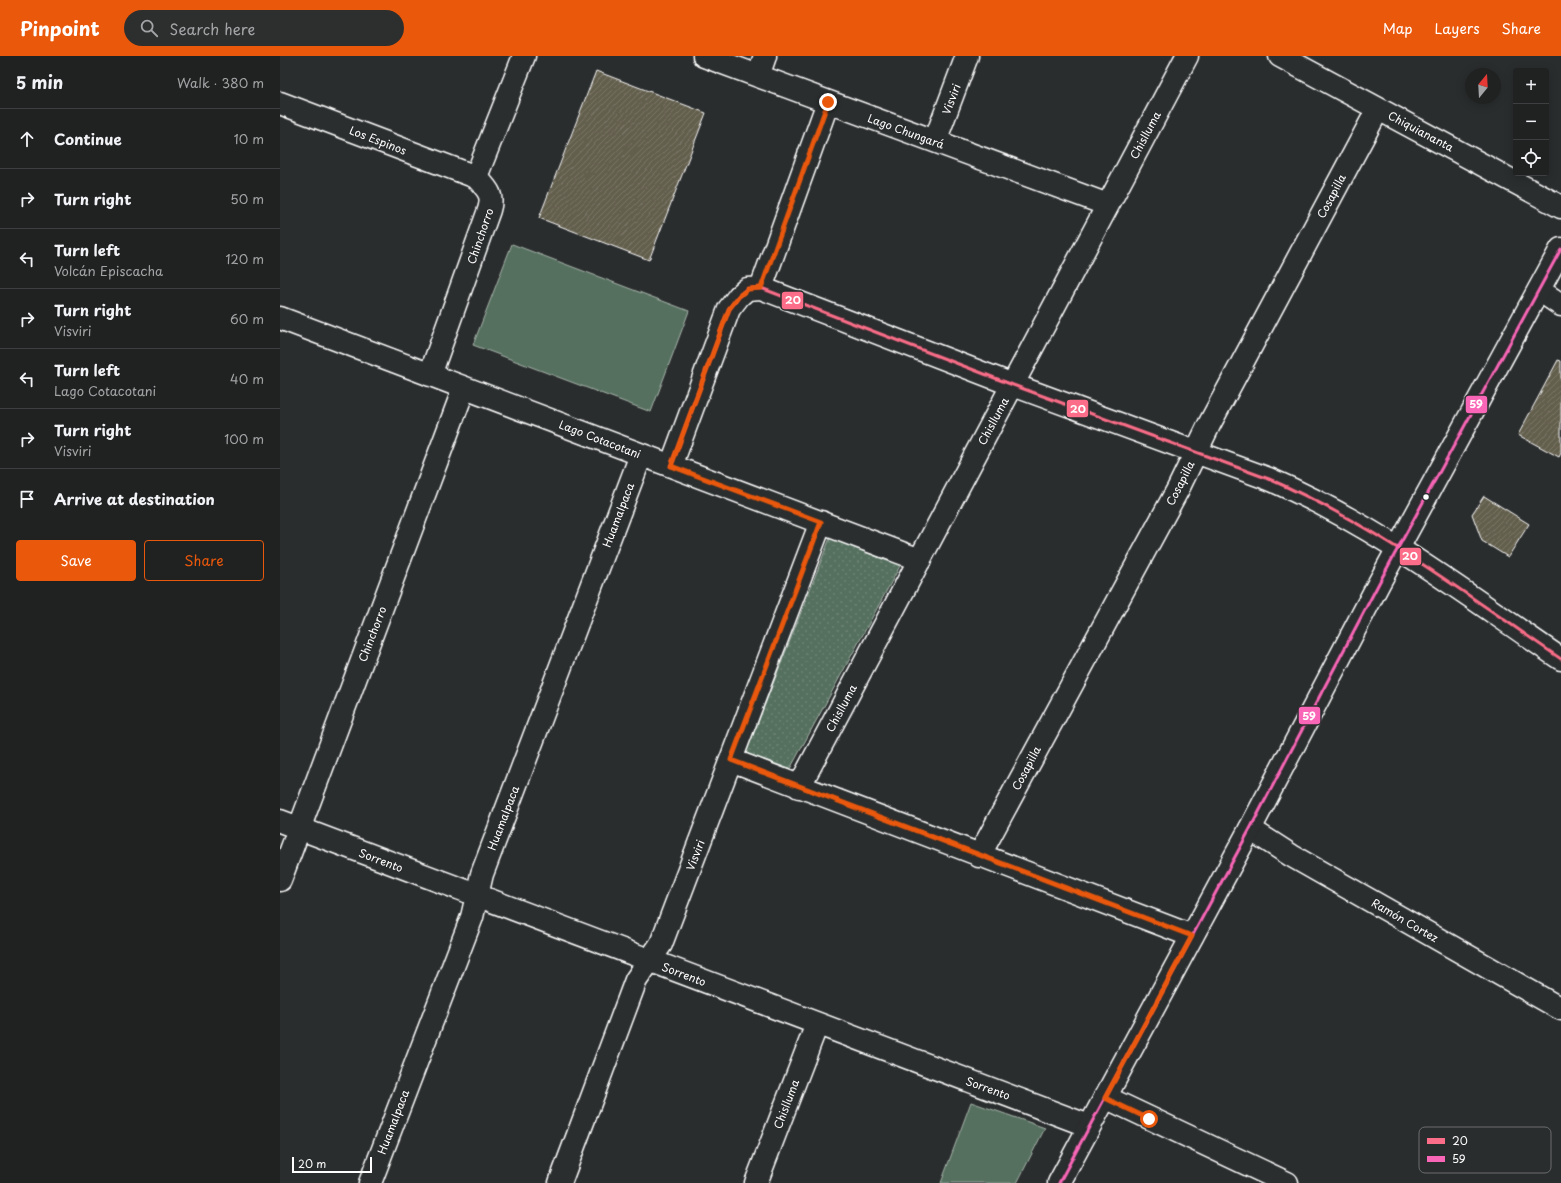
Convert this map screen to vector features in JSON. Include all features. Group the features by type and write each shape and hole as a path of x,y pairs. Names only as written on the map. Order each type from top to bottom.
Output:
{"street":[{"path":"476,177 524,56"},
{"name":"Lago Chungará","path":"704,56 1108,205"},
{"path":"758,76 765,56"},
{"name":"Visviri","path":"935,141 967,56"},
{"name":"Chislluma","path":"799,787 1187,56"},
{"name":"Chiquiananta","path":"1280,56 1561,207"},
{"path":"761,288 828,102"},
{"name":"Los Espinos","path":"280,103 476,177"},
{"name":"Cosapilla","path":"979,856 1178,489 1210,423 1378,109"},
{"name":"Chinchorro","path":"430,375 492,202 491,194 476,177"},
{"path":"1059,1183 1250,829 1398,548 1561,249"},
{"path":"671,466 729,309 739,296 748,289 761,288 1013,385 1293,489 1358,524 1398,548 1561,659"},
{"path":"1539,290 1561,305"},
{"name":"Lago Cotacotani","path":"282,324 430,375 920,560"},
{"name":"Chinchorro","path":"280,880 290,825 464,388"},
{"name":"Huamalpaca","path":"370,1183 472,917 482,874 641,455"},
{"name":"Visviri","path":"560,1183 636,980 661,944 821,522"},
{"path":"731,760 979,856 1192,936"},
{"name":"Sorrento","path":"290,825 1089,1126"},
{"name":"Ramón Cortez","path":"1250,829 1292,856 1561,1009"},
{"name":"Chislluma","path":"756,1183 816,1024"},
{"path":"1105,1098 1287,1183"}],"green space":[{"path":"512,244 689,311 651,412 473,345"},
{"path":"830,538 900,566 790,769 746,753"},
{"path":"971,1102 1045,1128 1017,1183 941,1183"}],"building":[{"path":"596,71 706,113 649,260 539,218"},
{"path":"1558,360 1561,361 1561,453 1559,457 1518,435"},
{"path":"1484,496 1529,524 1508,557 1482,541 1472,514"}],"transit line":[{"name":"59","path":"1059,1183 1250,829 1379,583 1561,249"},
{"name":"20","path":"671,466 729,309 739,296 747,289 761,288 1013,385 1269,479 1308,497 1346,517 1419,562 1561,659"}],"route":[{"path":"828,102 761,288 748,289 739,296 729,309 671,466 821,522 731,760 979,856 1192,936 1105,1098 1149,1119"}]}
